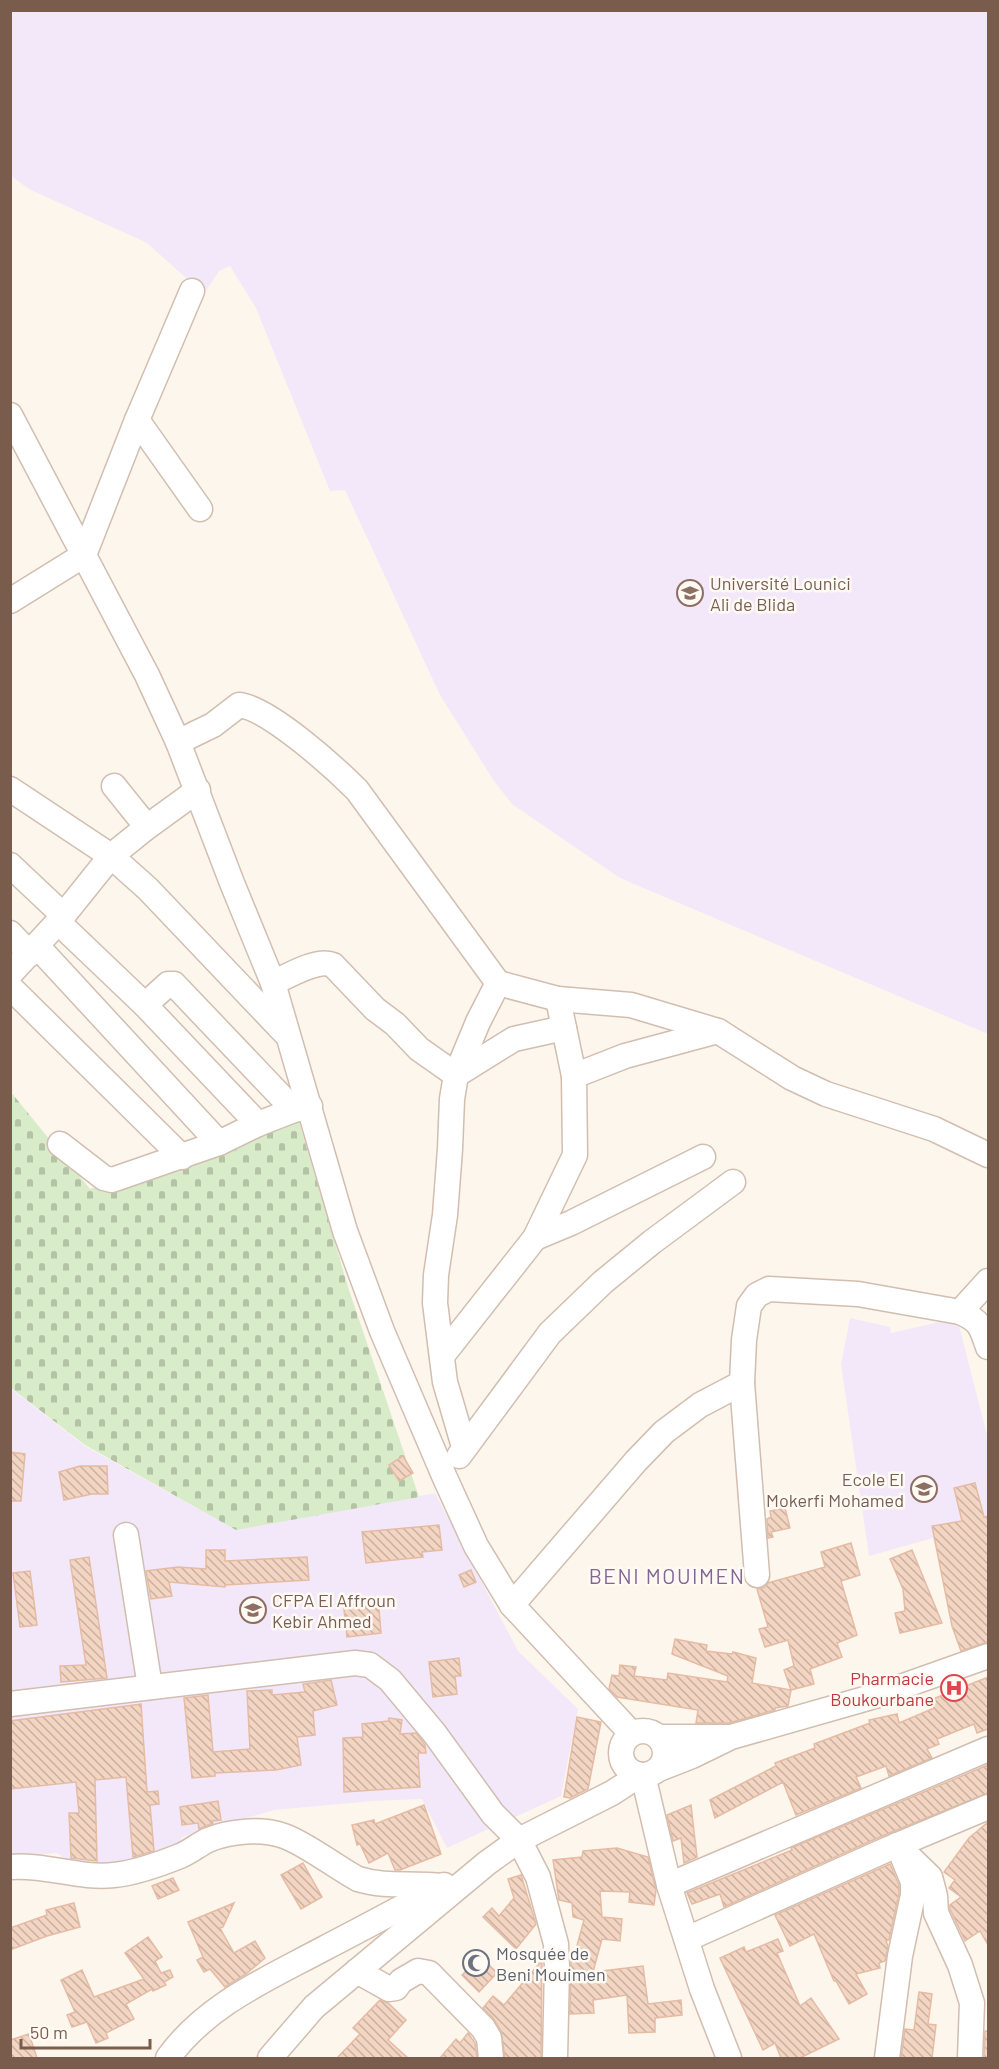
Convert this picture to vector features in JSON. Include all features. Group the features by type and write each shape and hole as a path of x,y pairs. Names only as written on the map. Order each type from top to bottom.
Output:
{"street":[{"path":"10,601 84,555 137,420 192,291"},
{"path":"10,415 147,675 198,790 232,884 273,983 290,1038 302,1108 345,1232 382,1331 477,1546 512,1605 631,1733"},
{"path":"137,420 200,509"},
{"path":"178,742 213,724 239,705 246,706 282,727 357,790 498,983 558,999 631,1005 718,1031 792,1078 826,1094 934,1129 988,1155"},
{"path":"114,786 147,827"},
{"path":"10,789 111,856 148,889 290,1038"},
{"path":"10,974 61,919 111,856 198,790"},
{"path":"10,865 258,1124"},
{"path":"10,933 34,950 219,1143"},
{"path":"273,983 318,963 327,962 333,965 375,1009 419,1049 456,1075"},
{"path":"465,1447 445,1382 435,1302 456,1075 478,1022 498,983"},
{"path":"145,1005 168,984 174,984 302,1108"},
{"path":"10,987 182,1157"},
{"path":"442,1356 535,1238 575,1155 574,1076 558,999"},
{"path":"456,1075 514,1039 564,1028"},
{"path":"574,1076 625,1056 718,1031"},
{"path":"60,1144 104,1178 112,1180 219,1143 258,1124 302,1108"},
{"path":"535,1238 571,1223 703,1156"},
{"path":"445,1478 465,1447 550,1333 603,1282 652,1242 733,1182"},
{"path":"960,1312 988,1281"},
{"path":"757,1575 742,1383 744,1340 749,1306 757,1294 769,1289 858,1294 960,1312 975,1318 983,1330 988,1347"},
{"path":"512,1605 636,1461 664,1432 699,1405 742,1383"},
{"path":"126,1535 150,1688"},
{"path":"639,1770 692,1756 731,1737 875,1696 988,1656"},
{"path":"10,1704 355,1663 370,1665 390,1680 435,1734 493,1814 519,1840 538,1877 556,1944 555,2058"},
{"path":"270,2058 314,2007 487,1863 519,1840 596,1802 639,1770 664,1762 666,1753 659,1737 651,1731 641,1730 631,1733 621,1746 639,1770 669,1885 702,1989 729,2058"},
{"path":"659,1737 731,1737"},
{"path":"669,1885 988,1749"},
{"path":"687,1939 988,1807"},
{"path":"10,1867 47,1867 88,1876 116,1875 181,1856 215,1838 237,1833 257,1832 284,1836 358,1879 370,1883 384,1886 422,1883 442,1886"},
{"path":"887,2058 900,1956 913,1894 913,1882 897,1845"},
{"path":"897,1845 930,1877 935,1896 936,1913 963,1975 972,2003 970,2058"},
{"path":"168,2058 180,2042 206,2016 248,1989 487,1863"},
{"path":"357,1971 389,1989 396,1988 401,1981 418,1971 429,1973 483,2028 489,2038 491,2058"}],"shaded area":[{"name":"Université Lounici Ali de Blida","path":"11,11 988,11 988,1034 620,878 512,804 494,781 440,695 345,490 330,491 256,308 230,266 219,271 204,294 147,243 29,189 11,176"},
{"name":"Ecole El Mokerfi Mohamed","path":"850,1318 890,1327 891,1333 957,1318 988,1439 988,1574 946,1588 933,1538 869,1556 841,1364"},
{"name":"CFPA El Affroun Kebir Ahmed","path":"10,1388 85,1446 236,1530 435,1493 518,1651 578,1709 561,1796 447,1848 422,1799 274,1810 182,1837 175,1851 84,1871 57,1853 11,1857"}],"green space":[{"path":"10,1091 90,1189 299,1122 349,1290 419,1497 236,1530 85,1445 11,1388"}],"building":[{"path":"10,1452 25,1454 21,1501 10,1501"},
{"path":"403,1456 413,1473 399,1481 389,1465"},
{"path":"80,1466 107,1466 108,1494 92,1494 64,1500 59,1472"},
{"path":"975,1483 984,1517 988,1516 988,1642 961,1651 952,1626 932,1526 962,1521 954,1488"},
{"path":"785,1508 790,1528 771,1532 773,1537 768,1538 767,1519 771,1517 770,1511"},
{"path":"439,1525 442,1550 422,1552 423,1557 366,1563 362,1532"},
{"path":"851,1543 860,1575 841,1581 857,1635 837,1643 842,1657 810,1669 814,1684 791,1690 784,1670 794,1666 788,1640 765,1647 759,1629 768,1627 757,1589 765,1587 768,1583 825,1567 821,1552"},
{"path":"206,1550 225,1550 225,1561 307,1557 309,1580 225,1585 225,1587 169,1582 172,1596 151,1599 146,1571 178,1567 206,1569"},
{"path":"912,1550 942,1623 900,1633 895,1613 905,1611 903,1589 890,1559"},
{"path":"89,1557 107,1678 61,1682 60,1666 86,1665 70,1560"},
{"path":"471,1570 476,1582 464,1587 459,1575"},
{"path":"30,1571 37,1625 20,1627 13,1573"},
{"path":"378,1597 381,1633 347,1637 343,1600"},
{"path":"675,1639 707,1645 706,1651 732,1654 733,1652 756,1658 752,1683 791,1690 788,1706 729,1723 696,1723 698,1710 617,1697 609,1689 612,1675 619,1676 620,1665 636,1667 634,1676 667,1680 668,1673 727,1682 728,1676 672,1654"},
{"path":"459,1658 461,1676 455,1676 457,1694 433,1697 429,1662"},
{"path":"988,1677 988,1729 977,1733 974,1724 937,1739 939,1744 927,1749 932,1758 889,1776 886,1766 856,1777 861,1788 796,1815 783,1782 715,1818 710,1800 776,1766 775,1763 815,1748 814,1744 870,1723 869,1720 897,1714 899,1723 932,1709 928,1701"},
{"path":"331,1680 337,1705 313,1711 315,1735 297,1737 301,1765 276,1770 215,1773 215,1776 192,1778 184,1698 208,1695 213,1752 250,1749 247,1691 272,1690 272,1695 305,1692 303,1684"},
{"path":"141,1704 147,1792 158,1791 159,1804 150,1805 154,1851 133,1857 126,1777 95,1780 97,1861 71,1858 69,1813 79,1813 76,1782 10,1789 10,1721"},
{"path":"577,1717 601,1722 588,1789 570,1798 564,1797"},
{"path":"389,1718 402,1720 400,1734 416,1733 425,1745 426,1753 418,1753 420,1787 344,1792 343,1738 363,1737 362,1724 388,1721"},
{"path":"988,1765 988,1793 882,1836 724,1907 720,1894 692,1904 687,1893 792,1850 791,1848"},
{"path":"218,1801 221,1820 212,1821 213,1823 199,1829 198,1823 182,1825 180,1807"},
{"path":"424,1805 441,1854 400,1870 395,1870 388,1853 369,1863 360,1844 357,1845 352,1825 374,1820 375,1824"},
{"path":"691,1805 697,1857 684,1863 681,1838 673,1841 667,1815"},
{"path":"988,1822 988,1945 980,1931 965,1941 950,1909 950,1905 961,1897 949,1888 955,1880 944,1872 969,1838"},
{"path":"617,1848 648,1857 656,1890 654,1905 629,1902 630,1892 600,1891 602,1917 622,1919 620,1941 602,1939 593,1972 643,1966 648,2004 681,2000 682,2015 655,2018 655,2032 629,2033 627,1995 593,2000 594,2013 570,2014 571,1954 575,1953 584,1920 573,1917 572,1903 559,1900 553,1860 582,1857 583,1851"},
{"path":"303,1863 322,1897 301,1909 281,1875"},
{"path":"890,1864 899,1885 899,1893 889,1940 886,1941 888,1946 885,1961 879,1963 880,1968 856,1974 867,1994 849,2004 834,1981 814,1934 790,1946 775,1915"},
{"path":"521,1875 536,1924 516,1949 483,1917 492,1908 499,1916 514,1898 508,1879"},
{"path":"173,1878 179,1890 158,1899 152,1886"},
{"path":"74,1903 80,1927 10,1950 10,1928 47,1915 46,1910"},
{"path":"234,1903 223,1927 220,1928 234,1953 255,1941 265,1958 246,1974 225,1987 210,1969 204,1972 197,1960 203,1957 188,1922"},
{"path":"148,1937 162,1957 155,1961 161,1973 170,1970 173,1977 164,1982 166,1985 153,1991 152,1989 126,2004 134,2019 106,2033 108,2038 96,2043 87,2022 72,2027 67,2015 75,2012 61,1980 82,1970 94,1997 144,1979 125,1953"},
{"path":"778,1939 783,1951 777,1953 800,2006 811,1998 839,2039 800,2058 781,2058 775,2043 763,2050 720,1958 744,1947 746,1952"},
{"path":"481,1957 497,1973 479,1992 462,1975"},
{"path":"542,1960 541,2058 505,2058 501,2031 483,2008 493,1996 504,2005"},
{"path":"919,1992 932,1994 928,2024 936,2025 932,2058 901,2058 905,2029 914,2030"},
{"path":"380,2000 388,2003 406,2020 388,2040 408,2058 337,2058 360,2034 353,2028"},
{"path":"985,2031 988,2031 988,2058 984,2058"},
{"path":"468,2033 475,2043 477,2058 440,2058 456,2039 460,2043"},
{"path":"29,2034 37,2058 10,2058 10,2040"}],"place":[{"name":"Université Lounici Ali de Blida","path":"690,593"},
{"name":"Ecole El Mokerfi Mohamed","path":"924,1489"},
{"name":"CFPA El Affroun Kebir Ahmed","path":"253,1610"},
{"name":"Pharmacie Boukourbane","path":"954,1688"},
{"name":"Mosquée de Beni Mouimen","path":"476,1963"}],"district":[{"name":"BENI MOUIMEN","path":"667,1575"}]}
